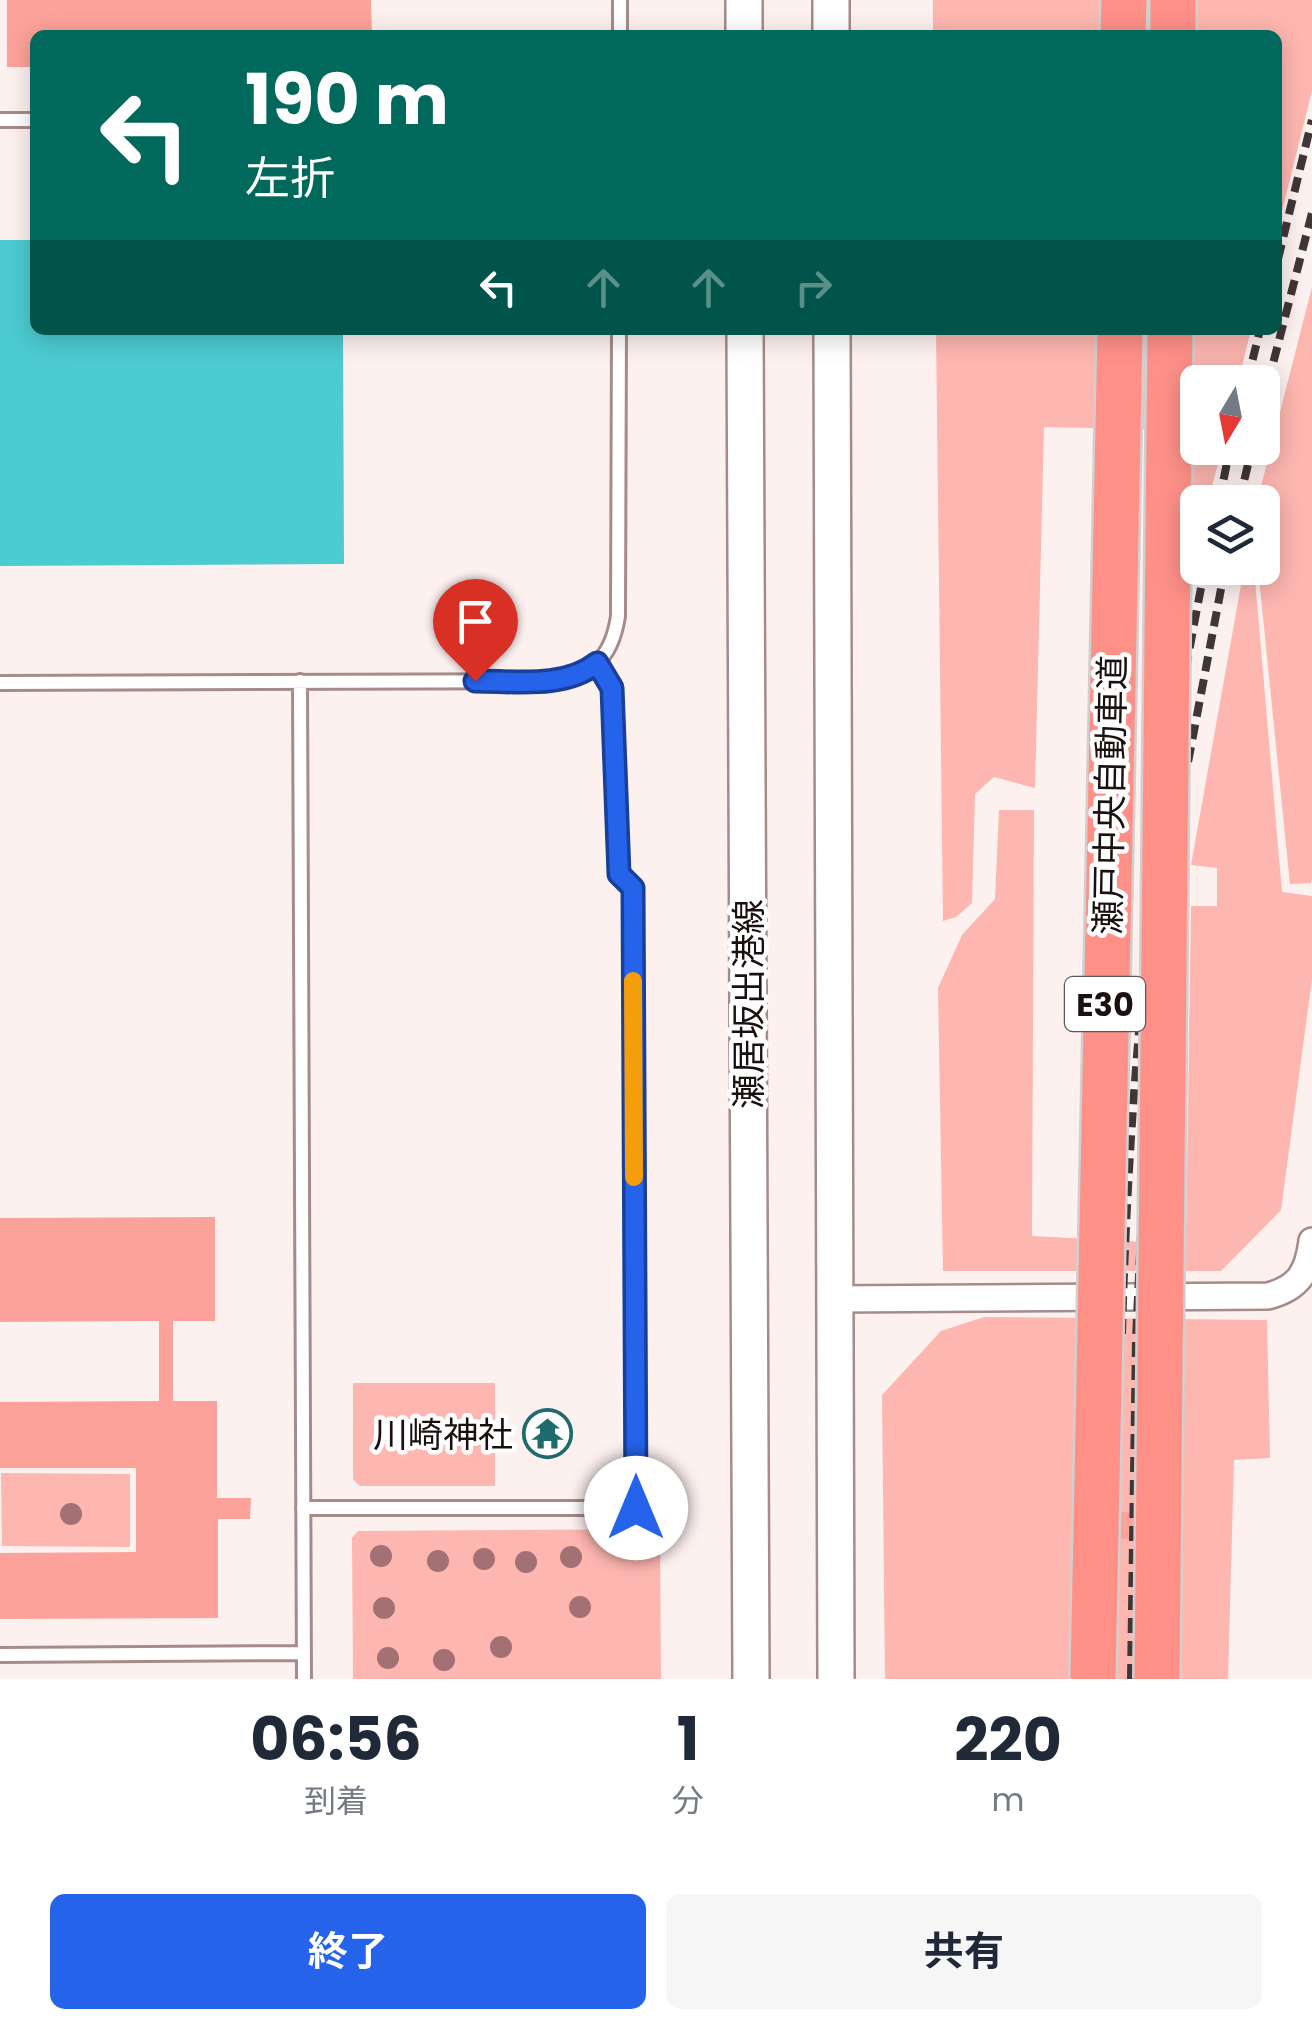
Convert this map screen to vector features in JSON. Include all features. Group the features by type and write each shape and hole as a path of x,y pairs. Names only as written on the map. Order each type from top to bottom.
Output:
{"highway":[{"path":"1124,0 1124,30"},
{"path":"1173,30 1174,0"},
{"name":"瀬戸中央自動車道","path":"1093,1679 1120,335"},
{"name":"瀬戸中央自動車道","path":"1157,1679 1170,335"}],"main road":[{"path":"744,0 744,30"},
{"path":"831,0 831,30"},
{"name":"瀬居坂出港線","path":"745,335 751,1679"},
{"path":"832,335 836,1679"}],"street":[{"path":"835,1299 1268,1296 1288,1291 1300,1281 1309,1266 1312,1241"}],"lane":[{"path":"620,0 620,30"},
{"path":"0,120 30,120"},
{"path":"0,682 545,681 567,678 597,663 613,644 618,616 619,335"},
{"path":"303,1508 636,1508 633,888 619,874 612,688 597,663"},
{"path":"300,682 304,1679"},
{"path":"0,1655 304,1653"}],"shaded area":[{"path":"933,0 1312,0 1312,91 1282,211 1282,30 933,30"},
{"path":"1312,287 1312,878 1311,883 1290,884 1260,585 1280,585 1280,485 1261,485 1266,465 1280,465 1280,412"},
{"path":"936,335 1250,335 1242,365 1180,365 1180,430 1044,427 1035,788 994,777 975,794 972,903 956,917 943,921"},
{"path":"1184,465 1218,465 1212,485 1184,485"},
{"path":"1241,585 1255,585 1282,892 1312,896 1312,979 1281,1210 1221,1271 943,1271 938,988 962,935 995,899 999,810 1034,810 1032,1236 1186,1244 1191,906 1217,906 1217,868 1191,865"},
{"path":"984,1317 1267,1320 1270,1458 1234,1460 1228,1679 885,1679 882,1395 941,1331"},
{"path":"353,1383 495,1383 495,1486 360,1486 353,1479"},
{"path":"1,1473 130,1474 130,1547 2,1546"},
{"path":"660,1529 661,1679 353,1679 352,1538 358,1531"}],"water":[{"path":"0,240 30,240 30,335 343,335 344,564 0,566"}],"building":[{"path":"7,0 371,0 372,30 30,30 30,67 7,67"},
{"path":"215,1217 215,1321 173,1321 173,1401 217,1401 217,1498 251,1498 250,1519 218,1519 218,1618 0,1619 0,1553 136,1552 136,1468 0,1468 0,1402 159,1401 159,1321 0,1322 0,1218"},
{"path":"1079,1511 1180,1513 1179,1540 1079,1538"}],"railway":[{"path":"1282,243 1312,120"},
{"path":"1282,329 1312,213"},
{"path":"1251,365 1259,335"},
{"path":"1273,365 1280,335"},
{"path":"1222,485 1227,465"},
{"path":"1243,485 1248,465"},
{"path":"1122,1334 1131,1141 1147,949 1172,758 1202,585"},
{"path":"1131,1679 1136,1339 1143,1190 1181,799 1222,585"}],"slow traffic":[{"path":"633,981 634,1177"}],"place":[{"name":"川崎神社","path":"548,1434"}],"route":[{"path":"475,681 567,678 597,663 612,688 619,874 633,888 636,1508"}]}
